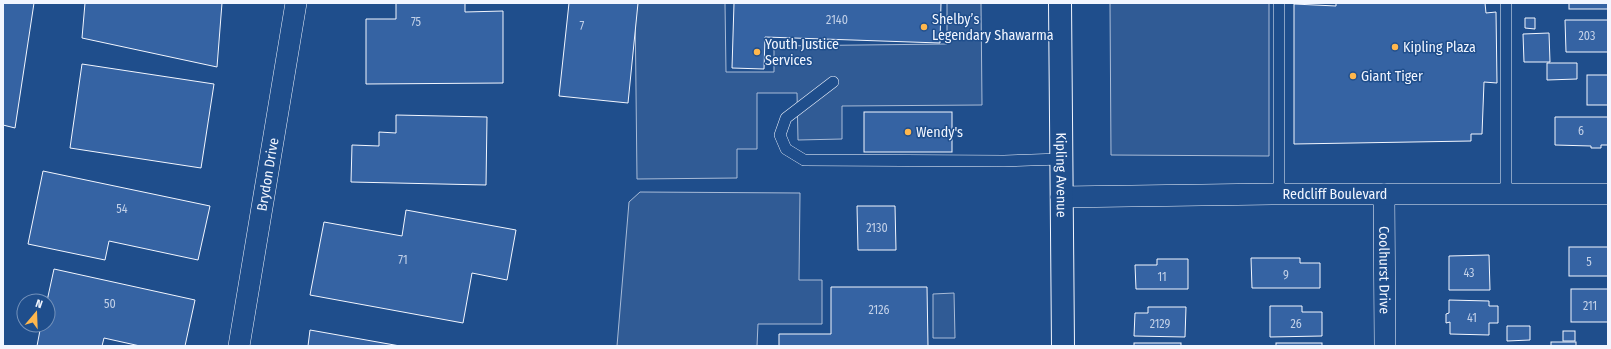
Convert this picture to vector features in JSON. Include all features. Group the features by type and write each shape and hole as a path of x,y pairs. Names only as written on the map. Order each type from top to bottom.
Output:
{"main road":[{"name":"Kipling Avenue","path":"1060,3 1062,346"}],"street":[{"name":"Brydon Drive","path":"240,346 296,3"},
{"name":"Redcliff Boulevard","path":"1061,197 1279,194 1608,194"},
{"name":"Coolhurst Drive","path":"1384,194 1385,346"}],"lane":[{"path":"1279,3 1279,194"},
{"path":"1506,3 1506,194"},
{"path":"833,82 786,118 780,135 786,149 804,160 1061,159"}],"shaded area":[{"path":"635,3 725,3 726,72 774,72 774,46 947,44 947,3 981,3 982,105 842,106 842,139 798,140 797,93 757,93 757,149 737,149 737,178 637,179"},
{"path":"1110,3 1269,3 1269,156 1111,155"},
{"path":"640,192 800,193 799,280 822,280 822,324 758,324 757,346 617,346 629,202"},
{"path":"954,293 955,338 933,338 933,294"}],"building":[{"path":"3,3 34,3 15,128 3,125"},
{"path":"85,3 222,3 217,67 82,38"},
{"path":"396,3 465,3 465,12 503,11 503,83 366,84 366,19 396,19"},
{"path":"569,3 638,3 628,103 559,96"},
{"path":"734,3 941,3 940,43 765,37 764,69 732,68"},
{"name":"Kipling Plaza","path":"1336,3 1485,3 1486,13 1496,12 1497,83 1484,82 1482,134 1471,134 1471,141 1294,144 1294,4 1336,6"},
{"path":"1569,3 1608,3 1608,9 1569,9"},
{"path":"1525,18 1535,18 1535,29 1525,28"},
{"path":"1565,20 1608,20 1608,52 1566,52"},
{"path":"1549,33 1550,62 1524,62 1523,34"},
{"path":"1547,63 1577,63 1577,79 1547,80"},
{"path":"82,64 214,84 201,168 70,148"},
{"path":"1587,75 1608,75 1608,105 1587,105"},
{"name":"Wendy's","path":"864,112 952,112 952,152 864,152"},
{"path":"396,115 487,117 486,185 351,182 352,145 379,146 379,132 396,133"},
{"path":"1555,117 1608,117 1608,145 1601,145 1601,148 1591,148 1591,146 1555,145"},
{"path":"43,171 210,206 198,260 109,241 105,260 28,244"},
{"path":"857,206 895,206 896,250 858,250"},
{"path":"406,210 516,230 507,280 472,273 463,323 310,295 324,222 402,236"},
{"path":"1569,247 1608,247 1608,276 1569,276"},
{"path":"1489,255 1490,290 1449,290 1449,256"},
{"path":"1251,258 1300,258 1300,263 1320,263 1320,288 1252,288"},
{"path":"1157,259 1188,259 1188,289 1136,289 1135,265 1157,265"},
{"path":"54,269 195,300 185,346 140,346 104,338 102,346 37,346 39,333 56,333 56,293 49,293"},
{"path":"831,287 927,287 928,346 779,346 779,334 831,334"},
{"path":"1571,289 1608,289 1608,322 1571,322"},
{"path":"1449,300 1489,301 1489,306 1498,306 1498,323 1489,323 1489,335 1450,334 1450,322 1446,323 1446,314 1449,313"},
{"path":"1270,306 1302,306 1302,312 1322,312 1322,336 1270,337"},
{"path":"1148,307 1186,307 1185,337 1134,336 1135,313 1148,313"},
{"path":"1507,326 1530,326 1530,340 1507,341"},
{"path":"310,330 400,346 308,346"},
{"path":"1563,331 1575,331 1575,341 1563,341"},
{"path":"1551,342 1576,342 1576,346 1551,346"},
{"path":"1134,343 1181,343 1181,346 1134,346"},
{"path":"1276,343 1322,343 1322,346 1276,346"}],"place":[{"name":"Shelby’s Legendary Shawarma","path":"924,27"},
{"name":"Kipling Plaza","path":"1395,47"},
{"name":"Youth Justice Services","path":"757,52"},
{"name":"Giant Tiger","path":"1353,76"},
{"name":"Wendy's","path":"908,132"}]}
